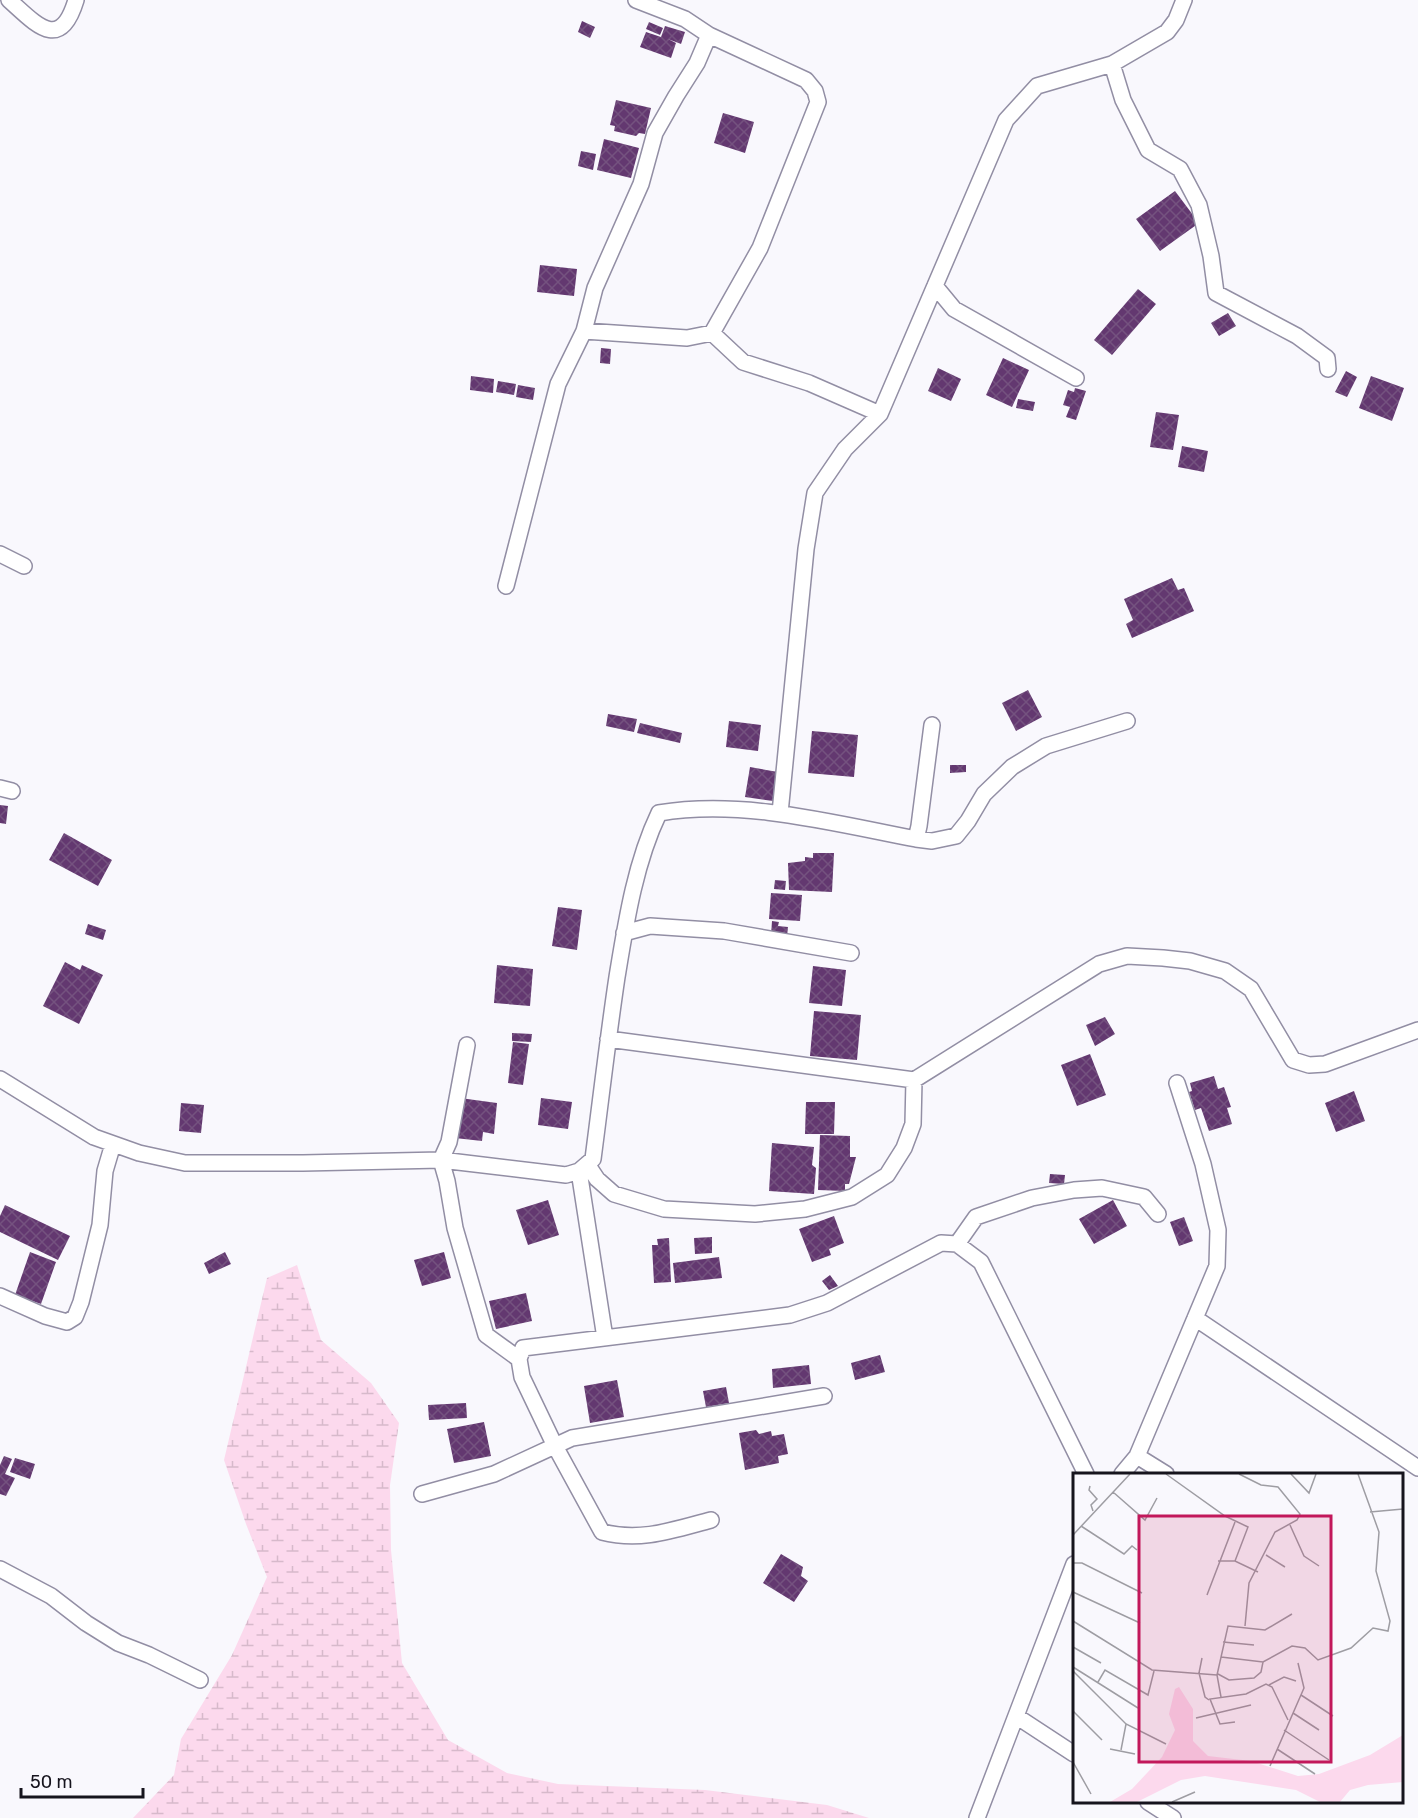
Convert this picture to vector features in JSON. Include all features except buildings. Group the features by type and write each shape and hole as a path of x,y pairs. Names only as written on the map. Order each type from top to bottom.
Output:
{"street":[{"path":"9,0 37,25 47,30 57,29 66,23 76,0"},
{"path":"584,331 687,338 712,333 760,248 818,102 815,91 806,80 709,35 685,19 636,0"},
{"path":"780,813 806,549 815,493 845,449 879,414 1006,120 1037,86 1112,64 1167,32 1176,20 1184,0"},
{"path":"506,586 558,384 584,331 596,288 641,184 655,134 675,96 698,63 709,35"},
{"path":"1112,64 1123,100 1148,150 1180,169 1199,205 1211,256 1216,293 1297,336 1327,358 1328,369"},
{"path":"935,286 954,309 1076,378"},
{"path":"712,333 743,362 809,383 879,414"},
{"path":"0,554 24,566"},
{"path":"0,1078 94,1137 139,1153 185,1163 441,1160 566,1175 583,1168 593,1159 624,933 646,840 659,813 686,808 780,813 932,841 956,836 984,794 1012,767 1046,746 1127,721"},
{"path":"915,839 919,826 932,725"},
{"path":"624,933 650,926 724,931 850,953"},
{"path":"608,1039 914,1080 1099,963 1127,956 1190,961 1225,971 1251,989 1293,1060 1309,1065 1325,1064 1418,1030"},
{"path":"467,1045 449,1142 441,1160 455,1228 486,1335 519,1359"},
{"path":"583,1168 614,1194 664,1209 754,1214 805,1209 852,1197 887,1176 904,1148 913,1124 914,1080"},
{"path":"1123,1473 1137,1456 1217,1266 1218,1230 1203,1164 1177,1083"},
{"path":"0,1296 45,1316 67,1322 75,1317 81,1302 100,1225 105,1172 113,1144"},
{"path":"583,1168 605,1338"},
{"path":"957,1244 976,1217 1032,1198 1074,1190 1102,1188 1144,1197 1158,1214"},
{"path":"711,1520 650,1536 620,1536 602,1532 555,1446 522,1377 519,1359 523,1348 790,1315 827,1303 941,1243 957,1244 981,1263 1086,1473"},
{"path":"1195,1318 1418,1468"},
{"path":"422,1494 494,1474 572,1438 824,1396"},
{"path":"1137,1456 1164,1473"},
{"path":"0,1569 51,1596 86,1623 118,1643 149,1655 200,1680"},
{"path":"977,1818 1071,1582"},
{"path":"1016,1716 1073,1753"},
{"path":"1150,1803 1173,1818"}],"green space":[{"path":"297,1265 321,1340 371,1383 399,1423 390,1485 391,1550 402,1663 448,1740 507,1773 558,1784 705,1790 827,1805 869,1818 133,1818 174,1775 181,1739 232,1655 267,1577 224,1460 267,1278"}]}
